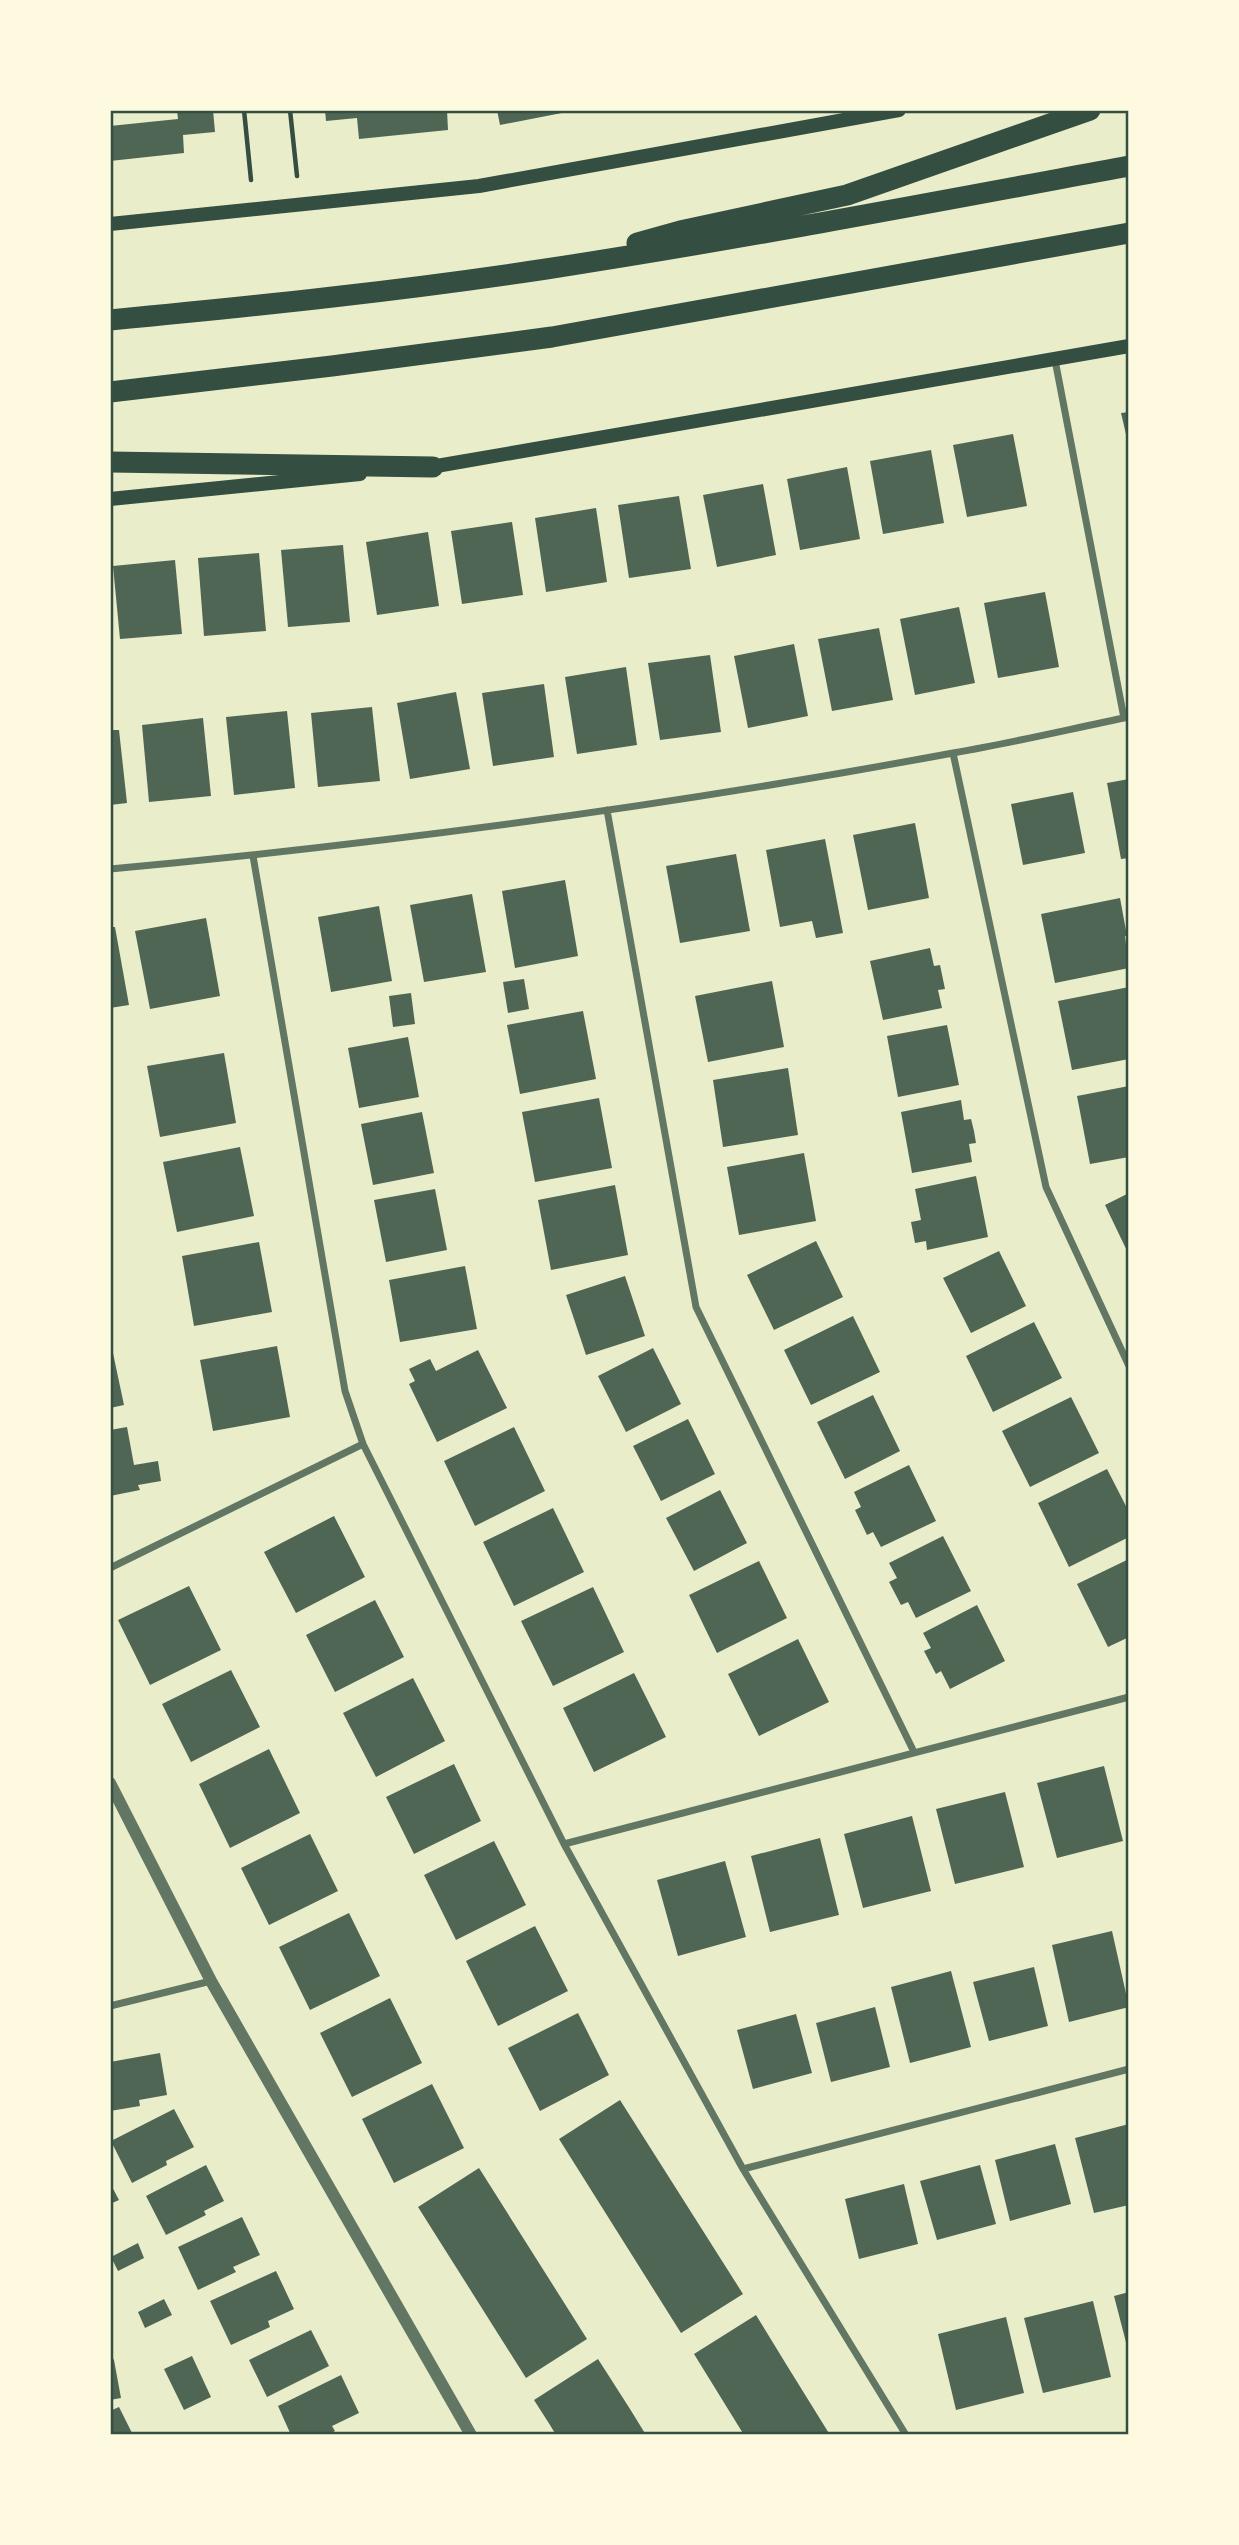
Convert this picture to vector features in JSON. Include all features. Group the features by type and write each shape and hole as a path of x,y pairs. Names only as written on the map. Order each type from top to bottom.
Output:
{"highway":[{"path":"544,270 680,231 847,195 1090,110"},
{"path":"110,320 327,299 544,270 709,243 1129,166"},
{"path":"110,391 332,366 552,337 1129,233"},
{"path":"110,462 433,467"}],"main road":[{"path":"110,224 479,186 899,110"},
{"path":"110,499 433,467 1129,346"}],"street":[{"path":"110,869 253,856 607,810 953,753 1126,718 1055,360"},
{"path":"953,753 1046,1187 1129,1366"},
{"path":"607,810 696,1307 914,1752"},
{"path":"253,856 345,1391 363,1444 564,1844 743,2169 906,2435"},
{"path":"110,1568 363,1444"},
{"path":"564,1844 1129,1697"},
{"path":"110,1783 211,1981 471,2435"},
{"path":"110,2006 211,1981"},
{"path":"743,2169 1129,2069"}],"path":[{"path":"244,110 251,180"},
{"path":"290,110 297,176"}],"building":[{"path":"177,110 213,110 215,132 183,135 184,153 110,161 110,126 178,119"},
{"path":"325,110 447,110 448,130 359,139 357,118 326,121"},
{"path":"497,110 567,110 567,112 500,125"},
{"path":"1129,412 1129,443 1128,443 1121,413"},
{"path":"1013,434 1027,506 967,517 953,445"},
{"path":"931,450 944,523 883,534 870,461"},
{"path":"847,467 860,539 800,550 787,479"},
{"path":"763,484 776,555 717,567 703,495"},
{"path":"679,496 691,569 629,578 618,505"},
{"path":"596,508 607,582 546,592 535,518"},
{"path":"512,522 523,595 462,604 451,531"},
{"path":"428,532 439,606 377,615 366,542"},
{"path":"343,545 350,622 288,627 281,550"},
{"path":"259,553 266,631 204,636 198,558"},
{"path":"175,560 182,634 120,639 113,566"},
{"path":"1045,592 1059,667 998,678 984,603"},
{"path":"959,607 975,683 915,695 900,619"},
{"path":"879,628 893,700 832,711 818,639"},
{"path":"794,644 808,716 748,728 734,656"},
{"path":"710,655 721,732 660,740 648,663"},
{"path":"626,667 637,745 577,754 565,677"},
{"path":"544,684 554,757 493,766 482,693"},
{"path":"456,692 470,769 410,779 397,703"},
{"path":"372,707 380,781 318,787 311,713"},
{"path":"287,711 295,788 234,795 226,717"},
{"path":"203,718 211,796 149,802 142,725"},
{"path":"110,730 119,730 127,803 110,805"},
{"path":"1129,779 1129,858 1121,859 1107,783"},
{"path":"1073,792 1085,853 1023,865 1011,804"},
{"path":"915,823 929,898 868,910 853,835"},
{"path":"825,839 843,933 816,938 812,921 780,927 766,850"},
{"path":"736,854 750,931 680,943 666,866"},
{"path":"565,880 578,956 515,968 502,891"},
{"path":"472,894 486,972 424,982 410,905"},
{"path":"1120,898 1129,968 1055,983 1041,914"},
{"path":"379,906 392,981 331,992 318,917"},
{"path":"206,918 220,996 150,1009 135,931"},
{"path":"110,927 115,927 129,1005 110,1008"},
{"path":"930,948 934,966 940,965 945,989 938,990 942,1008 883,1020 870,961"},
{"path":"524,979 529,1009 508,1013 503,982"},
{"path":"772,981 784,1047 708,1062 695,996"},
{"path":"1129,987 1129,1059 1072,1070 1058,1001"},
{"path":"411,993 415,1024 393,1027 389,996"},
{"path":"583,1011 596,1079 520,1094 507,1025"},
{"path":"947,1025 959,1085 898,1097 887,1036"},
{"path":"408,1037 419,1097 359,1108 348,1048"},
{"path":"224,1053 236,1123 160,1137 147,1066"},
{"path":"788,1068 798,1135 723,1147 713,1080"},
{"path":"1129,1086 1129,1157 1090,1164 1077,1096"},
{"path":"599,1098 612,1168 535,1182 522,1112"},
{"path":"961,1100 964,1120 971,1119 974,1131 976,1143 969,1144 972,1162 912,1173 901,1112"},
{"path":"422,1112 434,1173 373,1185 361,1124"},
{"path":"240,1147 254,1216 177,1232 163,1162"},
{"path":"804,1153 816,1221 739,1235 727,1167"},
{"path":"976,1176 988,1237 927,1250 926,1241 915,1243 911,1222 921,1220 915,1189"},
{"path":"615,1185 628,1255 551,1270 538,1200"},
{"path":"435,1189 447,1250 386,1262 374,1200"},
{"path":"1129,1193 1129,1255 1105,1205"},
{"path":"816,1241 843,1297 774,1330 747,1275"},
{"path":"259,1242 272,1312 194,1326 182,1256"},
{"path":"999,1251 1026,1306 971,1333 943,1278"},
{"path":"465,1266 477,1329 400,1342 389,1280"},
{"path":"625,1276 645,1336 586,1355 566,1295"},
{"path":"853,1316 880,1372 811,1405 784,1350"},
{"path":"1034,1322 1062,1378 993,1412 966,1356"},
{"path":"110,1339 124,1405 110,1408"},
{"path":"277,1346 290,1417 213,1431 200,1360"},
{"path":"653,1348 681,1404 626,1432 598,1376"},
{"path":"478,1350 507,1408 437,1442 409,1384 415,1381 409,1369 430,1359 436,1371"},
{"path":"873,1395 900,1451 845,1479 817,1422"},
{"path":"1071,1397 1099,1453 1030,1487 1002,1431"},
{"path":"688,1419 715,1474 661,1501 633,1446"},
{"path":"127,1427 134,1465 158,1461 161,1481 138,1485 140,1490 110,1496 110,1430"},
{"path":"514,1427 545,1491 475,1526 444,1461"},
{"path":"909,1465 936,1521 881,1547 873,1532 867,1535 855,1510 861,1507 854,1492"},
{"path":"1107,1469 1129,1512 1129,1537 1069,1567 1038,1503"},
{"path":"720,1490 747,1543 694,1571 666,1518"},
{"path":"553,1508 584,1572 514,1606 483,1542"},
{"path":"334,1516 365,1577 296,1613 264,1552"},
{"path":"943,1536 971,1591 916,1618 908,1602 901,1605 889,1582 897,1578 889,1563"},
{"path":"1129,1559 1129,1637 1108,1647 1077,1584"},
{"path":"759,1561 787,1618 717,1653 689,1595"},
{"path":"189,1586 221,1650 150,1685 118,1620"},
{"path":"593,1587 624,1652 553,1686 521,1621"},
{"path":"375,1600 404,1657 335,1692 306,1635"},
{"path":"977,1605 1005,1661 950,1689 941,1671 936,1674 924,1651 931,1648 923,1633"},
{"path":"798,1639 829,1702 759,1736 728,1674"},
{"path":"231,1670 260,1727 191,1762 162,1704"},
{"path":"634,1673 666,1737 594,1772 563,1708"},
{"path":"413,1678 445,1741 376,1777 343,1713"},
{"path":"269,1749 300,1813 230,1848 199,1784"},
{"path":"454,1764 481,1821 414,1854 386,1797"},
{"path":"1104,1766 1123,1841 1057,1858 1037,1783"},
{"path":"1005,1792 1024,1867 955,1884 936,1809"},
{"path":"912,1816 931,1891 863,1908 844,1834"},
{"path":"310,1834 338,1891 269,1925 241,1868"},
{"path":"820,1838 839,1915 770,1932 751,1856"},
{"path":"494,1841 526,1905 456,1940 424,1875"},
{"path":"725,1861 746,1937 678,1956 657,1880"},
{"path":"349,1913 380,1976 310,2010 279,1947"},
{"path":"535,1926 568,1991 498,2026 466,1961"},
{"path":"1112,1931 1129,2007 1069,2022 1052,1945"},
{"path":"1034,1967 1048,2026 989,2041 973,1982"},
{"path":"951,1971 971,2047 910,2063 891,1987"},
{"path":"390,1998 422,2063 352,2097 320,2033"},
{"path":"875,2007 890,2067 831,2082 816,2023"},
{"path":"578,2013 609,2075 540,2111 508,2048"},
{"path":"796,2014 812,2073 753,2089 737,2030"},
{"path":"160,2053 167,2095 139,2100 140,2106 110,2111 110,2062"},
{"path":"432,2084 464,2148 394,2183 362,2119"},
{"path":"620,2100 743,2294 681,2333 559,2139"},
{"path":"174,2109 194,2147 132,2183 111,2141"},
{"path":"1129,2124 1129,2205 1094,2213 1075,2138"},
{"path":"1055,2144 1071,2204 1010,2221 995,2160"},
{"path":"206,2165 224,2201 204,2211 206,2215 166,2235 146,2196"},
{"path":"980,2165 996,2224 937,2240 920,2181"},
{"path":"479,2168 587,2339 526,2378 418,2207"},
{"path":"110,2183 119,2200 110,2204"},
{"path":"904,2184 918,2244 859,2259 845,2199"},
{"path":"242,2217 260,2255 233,2267 236,2272 198,2290 178,2247"},
{"path":"138,2243 144,2258 118,2271 111,2257"},
{"path":"276,2271 294,2309 268,2321 270,2327 231,2345 210,2301"},
{"path":"1129,2292 1129,2350 1128,2350 1114,2296"},
{"path":"164,2299 172,2315 145,2328 138,2312"},
{"path":"1093,2301 1111,2377 1043,2393 1024,2318"},
{"path":"756,2315 830,2435 744,2435 694,2354"},
{"path":"1006,2317 1024,2393 956,2410 938,2334"},
{"path":"311,2330 329,2366 267,2397 249,2360"},
{"path":"110,2354 114,2360 121,2398 110,2400"},
{"path":"192,2356 211,2397 184,2410 164,2369"},
{"path":"598,2359 646,2435 556,2435 534,2400"},
{"path":"341,2375 359,2413 332,2426 335,2431 328,2435 291,2435 278,2406"},
{"path":"119,2407 133,2435 110,2435 110,2411"}]}
